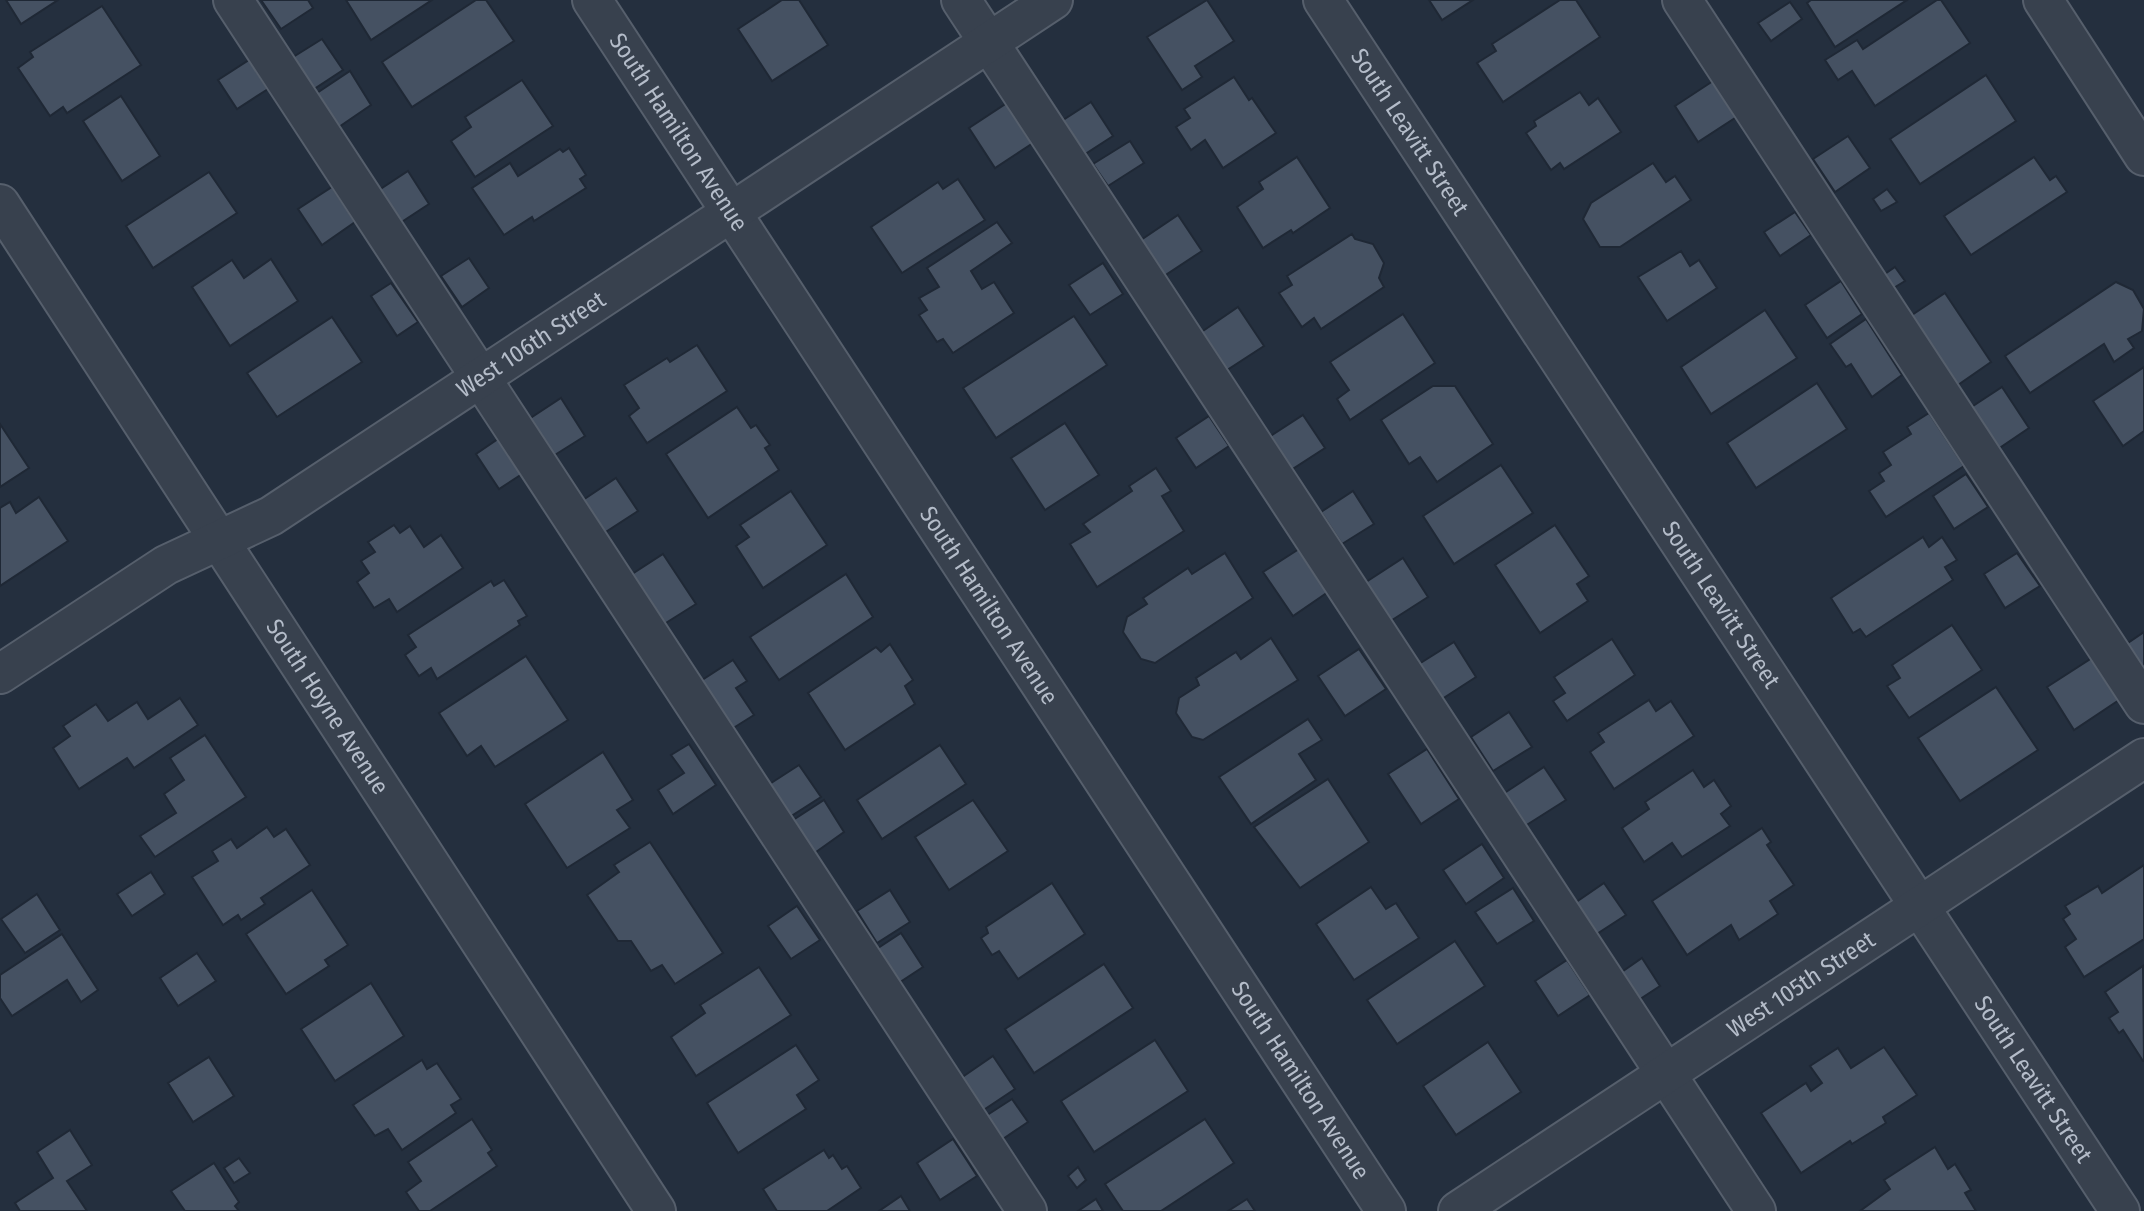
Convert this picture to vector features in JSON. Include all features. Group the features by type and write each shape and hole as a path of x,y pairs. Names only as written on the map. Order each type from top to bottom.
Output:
{"street":[{"path":"233,0 1027,1211"},
{"name":"South Hamilton Avenue","path":"592,0 1386,1211"},
{"path":"961,0 1756,1211"},
{"name":"West 106th Street","path":"0,674 166,565 271,516 1053,0"},
{"name":"South Leavitt Street","path":"1323,0 2120,1211"},
{"path":"1682,0 2144,704"},
{"path":"2043,0 2144,156"},
{"name":"South Hoyne Avenue","path":"0,204 656,1211"},
{"name":"West 105th Street","path":"1458,1211 2144,758"}],"building":[{"path":"6,0 58,0 21,24"},
{"path":"261,0 308,0 313,8 281,29"},
{"path":"346,0 432,0 371,40"},
{"path":"476,0 486,0 514,41 412,107 382,62"},
{"path":"782,0 799,0 828,45 772,81 738,29"},
{"path":"1207,0 1234,41 1195,66 1202,77 1182,90 1147,37"},
{"path":"1429,0 1473,0 1442,20"},
{"path":"1560,0 1576,0 1600,37 1503,102 1477,63 1496,51 1492,44"},
{"path":"1811,0 1907,0 1835,47 1807,3"},
{"path":"1937,0 1941,0 1970,43 1875,106 1852,71 1838,80 1825,60 1857,40 1863,49"},
{"path":"1790,2 1802,19 1771,41 1758,23"},
{"path":"102,6 141,65 67,113 63,107 50,116 18,68 33,57 30,52"},
{"path":"322,39 343,70 311,91 290,59"},
{"path":"249,60 268,89 237,109 218,80"},
{"path":"350,71 371,105 333,131 311,97"},
{"path":"1986,75 2016,121 1920,184 1890,139"},
{"path":"1234,77 1276,133 1223,168 1205,140 1191,150 1176,127 1190,118 1184,109"},
{"path":"522,80 553,126 475,177 451,141 471,127 465,117"},
{"path":"1713,81 1738,116 1698,142 1675,106"},
{"path":"1580,92 1589,105 1598,98 1621,132 1564,169 1560,163 1551,170 1526,133 1536,126 1534,121"},
{"path":"121,96 160,156 122,181 83,121"},
{"path":"1091,102 1113,136 1079,158 1057,124"},
{"path":"1007,103 1033,143 995,168 969,128"},
{"path":"1848,136 1870,168 1835,192 1813,159"},
{"path":"1130,141 1144,163 1108,186 1093,164"},
{"path":"569,148 586,175 580,179 586,188 534,221 532,217 504,235 472,188 510,163 518,176 560,149 563,152"},
{"path":"1297,157 1330,208 1293,233 1291,230 1263,248 1237,207 1263,189 1259,182"},
{"path":"2034,157 2050,180 2056,176 2067,192 1971,255 1944,216"},
{"path":"1653,163 1666,182 1675,176 1691,200 1620,247 1600,247 1583,219 1591,203"},
{"path":"408,171 429,204 397,225 376,192"},
{"path":"209,172 237,213 153,268 126,226"},
{"path":"958,179 985,220 902,273 871,227 938,182 943,189"},
{"path":"332,187 355,222 322,245 298,209"},
{"path":"1887,189 1897,202 1881,211 1873,199"},
{"path":"1795,212 1811,235 1780,256 1764,232"},
{"path":"1178,215 1202,251 1161,278 1138,242"},
{"path":"997,222 1012,243 971,271 982,289 994,282 1014,313 953,353 943,339 937,342 919,315 927,310 919,298 939,287 927,268"},
{"path":"1352,234 1355,239 1373,244 1384,263 1379,278 1384,287 1321,329 1314,318 1302,327 1279,293 1292,285 1287,276"},
{"path":"1681,251 1690,266 1699,260 1717,288 1667,321 1638,277"},
{"path":"469,258 489,288 462,307 441,276"},
{"path":"271,259 298,301 230,346 192,287 232,260 244,278"},
{"path":"1103,263 1123,294 1090,315 1069,285"},
{"path":"1895,267 1905,281 1892,289 1882,276"},
{"path":"1841,281 1862,314 1827,338 1805,305"},
{"path":"2116,282 2133,290 2144,309 2142,331 2128,339 2134,348 2114,362 2104,344 2030,393 2005,356"},
{"path":"391,283 418,322 397,336 371,296"},
{"path":"1945,293 1991,362 1955,387 1909,317"},
{"path":"1238,307 1264,346 1224,372 1200,333"},
{"path":"1765,310 1797,358 1711,414 1681,367"},
{"path":"1403,314 1435,363 1350,420 1337,399 1349,390 1330,362"},
{"path":"1074,316 1107,365 996,438 963,388"},
{"path":"332,317 362,362 277,417 247,373"},
{"path":"1866,319 1902,375 1872,397 1851,364 1846,367 1830,344"},
{"path":"697,345 727,391 647,443 629,416 639,408 624,385 667,358 670,362"},
{"path":"2144,367 2144,431 2123,446 2093,401"},
{"path":"1817,383 1847,429 1756,488 1727,443"},
{"path":"1433,386 1455,386 1493,444 1437,482 1420,457 1409,464 1381,420"},
{"path":"2002,387 2029,428 1998,449 1970,408"},
{"path":"561,398 585,436 550,458 526,421"},
{"path":"737,407 751,428 756,425 770,445 765,448 779,470 708,518 666,454"},
{"path":"1929,413 1964,466 1886,517 1869,491 1884,481 1879,473 1891,465 1883,452 1911,434 1907,427"},
{"path":"1303,415 1325,448 1291,470 1269,437"},
{"path":"1209,416 1229,446 1196,468 1176,438"},
{"path":"1065,423 1099,475 1045,510 1011,458"},
{"path":"0,424 29,468 0,487"},
{"path":"498,439 522,474 499,489 476,454"},
{"path":"1501,465 1533,513 1454,564 1423,516"},
{"path":"1156,468 1171,491 1162,496 1184,531 1097,587 1070,544 1090,532 1083,524 1132,491 1129,486"},
{"path":"1966,474 1988,507 1954,529 1933,496"},
{"path":"616,478 638,511 601,535 580,502"},
{"path":"791,491 827,545 763,588 736,546 749,537 740,525"},
{"path":"1353,491 1374,524 1342,544 1321,512"},
{"path":"39,497 68,541 0,586 0,508 10,502 16,513"},
{"path":"394,525 400,533 410,526 424,547 441,535 463,568 397,612 389,599 374,608 357,582 369,573 361,561 375,552 368,542"},
{"path":"1555,525 1589,576 1577,584 1588,601 1540,633 1495,565"},
{"path":"1923,537 1929,547 1942,537 1957,560 1945,567 1953,580 1866,637 1860,629 1853,633 1831,598"},
{"path":"1299,549 1328,592 1293,616 1263,572"},
{"path":"1225,553 1253,598 1155,663 1141,659 1123,632 1127,617 1147,604 1143,598 1188,568 1192,574"},
{"path":"2017,553 2040,586 2005,608 1984,574"},
{"path":"663,554 696,604 661,626 626,578"},
{"path":"1403,558 1428,597 1389,622 1363,584"},
{"path":"846,574 873,617 779,680 750,637"},
{"path":"504,580 527,616 518,621 520,625 437,679 431,668 419,676 405,655 416,647 408,635 491,581 494,586"},
{"path":"1952,625 1982,670 1909,718 1887,686 1900,678 1892,665"},
{"path":"2144,632 2144,675 2122,647"},
{"path":"1271,638 1298,680 1203,740 1192,737 1176,713 1179,698 1199,685 1196,678 1236,652 1241,659"},
{"path":"1612,639 1635,675 1567,721 1553,701 1565,693 1554,677"},
{"path":"1454,642 1476,677 1442,699 1419,664"},
{"path":"890,644 913,680 905,686 915,704 845,750 808,693 876,647 881,652"},
{"path":"1359,649 1386,689 1345,716 1318,676"},
{"path":"526,656 568,720 495,767 481,746 467,756 439,713"},
{"path":"2092,658 2119,700 2074,730 2047,687"},
{"path":"733,660 747,681 736,688 754,715 727,732 696,684"},
{"path":"1996,687 2038,750 1960,801 1918,738"},
{"path":"180,698 198,725 134,768 127,758 79,789 53,748 70,736 63,726 96,704 108,721 137,702 148,719"},
{"path":"1649,700 1656,711 1671,701 1694,736 1614,789 1590,752 1604,742 1598,733"},
{"path":"1509,712 1532,747 1493,771 1471,737"},
{"path":"1308,719 1322,740 1299,754 1316,780 1251,824 1219,777"},
{"path":"205,735 246,797 155,857 140,836 176,813 164,794 184,780 170,758"},
{"path":"689,744 716,785 673,814 658,790 684,773 671,755"},
{"path":"940,745 966,784 882,839 857,800"},
{"path":"1427,749 1459,799 1421,824 1388,774"},
{"path":"603,752 633,800 617,810 630,828 567,868 525,804"},
{"path":"799,765 821,797 785,820 765,787"},
{"path":"1544,767 1566,800 1525,826 1503,794"},
{"path":"1693,770 1704,787 1714,780 1731,806 1721,814 1730,826 1682,857 1672,843 1644,862 1622,828 1649,809 1645,802"},
{"path":"1328,779 1369,842 1300,888 1254,827"},
{"path":"824,800 844,832 809,857 787,824"},
{"path":"973,800 1008,851 949,890 915,837"},
{"path":"267,827 274,837 286,829 310,865 261,898 265,904 241,920 238,915 223,925 192,877 218,861 212,851 231,839 237,848"},
{"path":"1762,828 1771,842 1767,845 1794,885 1770,901 1778,914 1739,940 1731,925 1687,955 1652,901"},
{"path":"650,842 723,953 675,984 662,965 651,971 631,941 618,941 587,895 619,872 614,865"},
{"path":"1482,844 1504,878 1466,904 1443,870"},
{"path":"2144,865 2144,939 2084,977 2065,947 2076,939 2063,919 2070,914 2065,906 2098,886 2102,893"},
{"path":"151,872 165,894 132,916 117,894"},
{"path":"1052,883 1085,934 1018,979 999,951 992,955 981,938 988,933 986,927"},
{"path":"1604,883 1626,915 1589,939 1569,907"},
{"path":"1371,887 1386,909 1396,903 1419,938 1354,980 1316,924"},
{"path":"1513,888 1534,921 1497,944 1475,912"},
{"path":"312,890 348,945 325,960 329,966 286,994 246,934"},
{"path":"890,890 910,922 877,943 857,911"},
{"path":"37,894 60,930 25,953 1,919"},
{"path":"797,906 820,940 791,959 768,926"},
{"path":"901,933 923,967 891,988 869,954"},
{"path":"62,934 98,990 81,1002 67,980 12,1016 0,998 0,975"},
{"path":"1455,941 1485,986 1397,1044 1367,1000"},
{"path":"197,953 216,981 178,1006 160,978"},
{"path":"1642,958 1660,986 1634,1003 1616,976"},
{"path":"1567,960 1590,995 1558,1016 1535,981"},
{"path":"1104,964 1133,1008 1034,1073 1005,1029"},
{"path":"2143,966 2144,1061 2123,1030 2119,1033 2109,1018 2118,1012 2105,992"},
{"path":"759,967 791,1015 696,1076 671,1037 705,1013 700,1005"},
{"path":"371,983 404,1036 335,1081 301,1029"},
{"path":"1155,1040 1188,1091 1094,1152 1061,1101"},
{"path":"1488,1042 1521,1092 1456,1135 1423,1086"},
{"path":"796,1045 819,1080 797,1095 806,1109 738,1153 707,1103"},
{"path":"1884,1047 1917,1095 1883,1117 1886,1123 1852,1144 1850,1141 1801,1173 1761,1113 1806,1083 1811,1091 1822,1083 1810,1066 1838,1048 1851,1068"},
{"path":"993,1056 1015,1089 982,1111 961,1078"},
{"path":"209,1057 234,1096 193,1122 168,1083"},
{"path":"422,1060 427,1069 437,1063 461,1099 451,1105 456,1113 402,1150 388,1129 375,1136 353,1105"},
{"path":"1012,1099 1028,1122 994,1145 978,1121"},
{"path":"472,1119 492,1150 488,1153 497,1166 430,1211 419,1211 406,1192 421,1181 408,1162"},
{"path":"1205,1119 1234,1163 1161,1211 1123,1211 1105,1184"},
{"path":"70,1130 92,1165 67,1181 87,1211 20,1211 15,1203 53,1178 37,1152"},
{"path":"953,1139 977,1176 940,1200 917,1163"},
{"path":"1935,1147 1948,1169 1955,1164 1971,1190 1965,1193 1976,1211 1860,1211 1890,1189 1884,1180"},
{"path":"824,1150 829,1158 833,1155 842,1169 847,1166 861,1188 827,1211 777,1211 763,1189"},
{"path":"239,1158 250,1173 234,1183 224,1168"},
{"path":"214,1163 239,1202 235,1206 239,1211 185,1211 171,1191"},
{"path":"1078,1167 1086,1180 1077,1188 1068,1176"},
{"path":"901,1196 910,1211 879,1211"},
{"path":"1096,1199 1103,1211 1078,1211"},
{"path":"1247,1199 1255,1211 1228,1211"}]}
